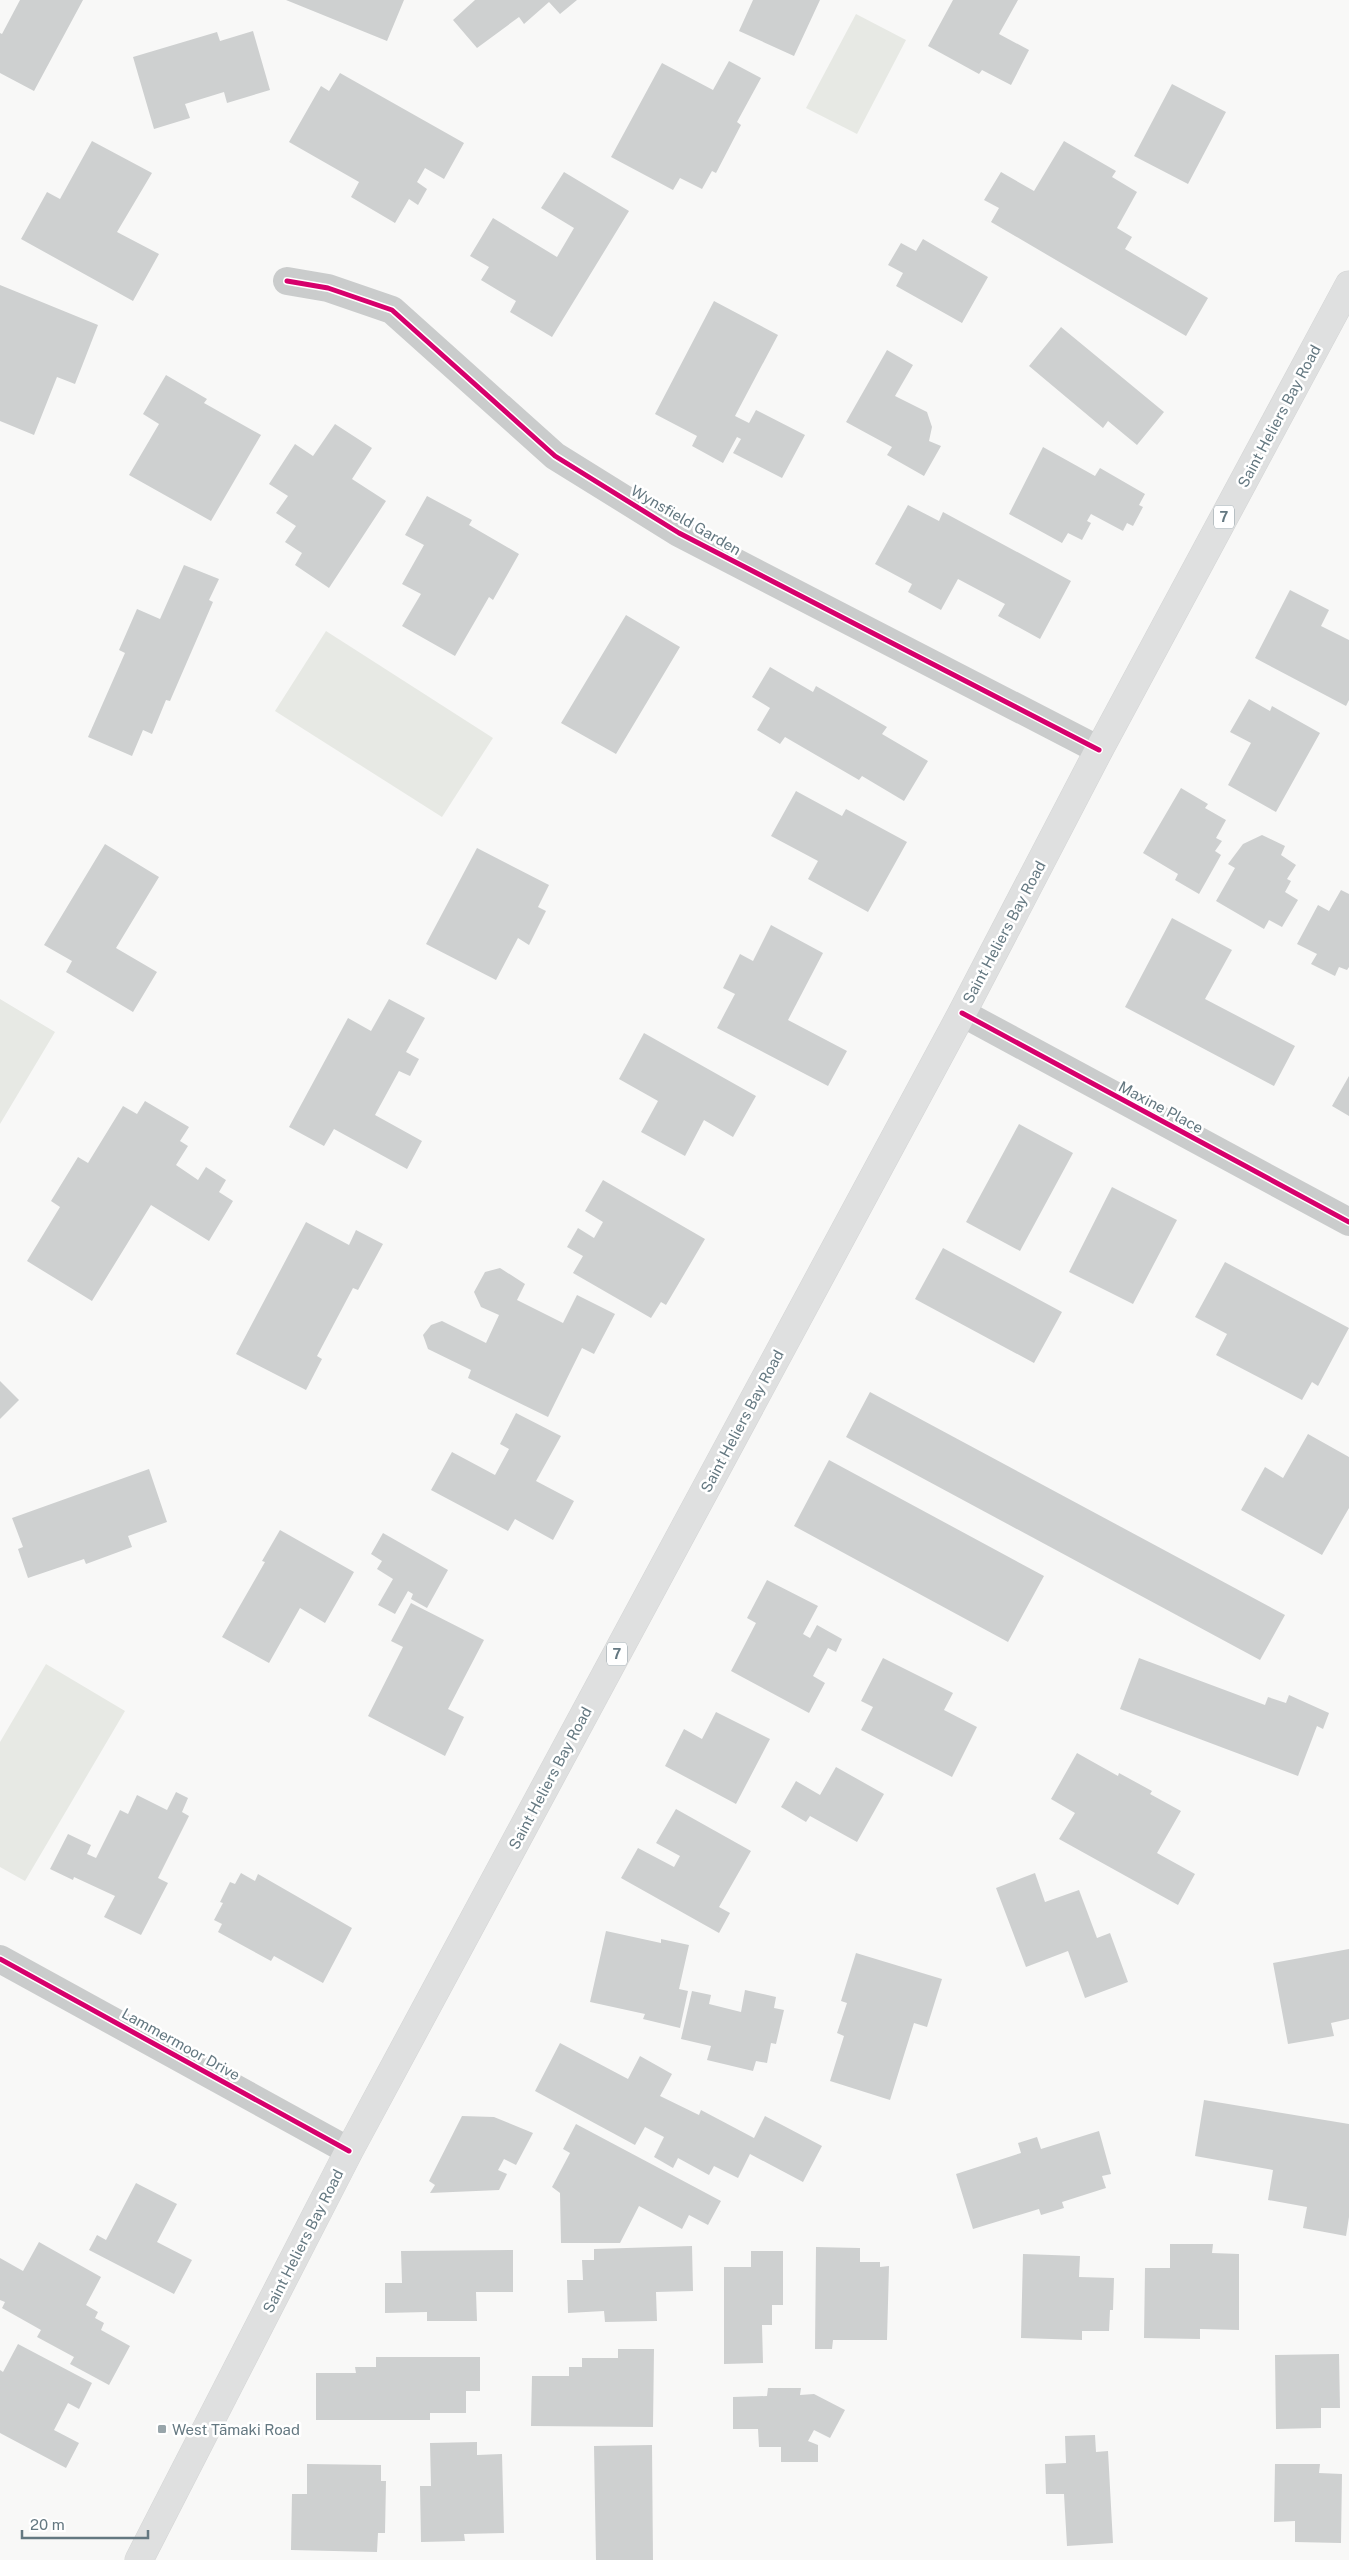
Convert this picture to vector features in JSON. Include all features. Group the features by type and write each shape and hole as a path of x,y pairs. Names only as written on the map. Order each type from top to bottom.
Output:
{"main road":[{"name":"Saint Heliers Bay Road","path":"139,2560 349,2151 962,1013 1099,750 1349,285"}],"street":[{"name":"Wynsfield Garden","path":"287,281 328,288 392,310 555,456 679,533 1099,750"},
{"name":"Maxine Place","path":"962,1013 1349,1222"},
{"name":"Lammermoor Drive","path":"0,1959 349,2151"}],"shaded area":[{"path":"856,14 906,40 857,134 806,108"},
{"path":"326,631 493,738 442,817 275,711"},
{"path":"0,999 55,1032 0,1124"},
{"path":"46,1664 125,1711 25,1881 0,1867 0,1742"}],"building":[{"path":"20,0 83,0 34,91 0,73 0,33 2,34"},
{"path":"286,0 404,0 387,41"},
{"path":"475,0 577,0 560,14 549,2 524,24 519,17 477,48 453,20"},
{"path":"753,0 820,0 794,56 739,31"},
{"path":"953,0 1018,0 999,34 1029,50 1011,85 982,70 979,74 928,46"},
{"path":"253,31 270,90 227,103 224,92 185,104 190,118 154,129 133,57 217,32 220,41"},
{"path":"729,61 761,78 737,122 741,125 716,173 712,171 702,189 680,178 673,190 611,157 662,63 713,90"},
{"path":"340,73 464,143 444,179 425,168 417,182 427,189 418,205 409,199 395,223 351,197 359,182 289,142 321,86 329,91"},
{"path":"1172,84 1226,112 1188,184 1134,156"},
{"path":"92,141 152,173 117,232 159,254 133,301 21,239 47,192 60,199"},
{"path":"1064,141 1116,171 1112,177 1137,192 1117,228 1132,237 1125,249 1208,298 1186,336 991,222 999,208 984,200 1001,172 1034,191"},
{"path":"564,172 629,211 552,337 510,312 516,301 481,280 489,267 470,256 493,218 557,257 574,228 541,208"},
{"path":"923,239 988,277 962,323 896,286 903,273 888,265 901,243 916,251"},
{"path":"0,285 98,325 75,384 57,377 34,435 0,421"},
{"path":"714,301 778,335 735,416 749,423 756,410 805,435 782,478 733,453 741,439 737,437 723,463 692,446 697,436 655,414"},
{"path":"1061,327 1164,412 1137,445 1108,421 1103,428 1029,366"},
{"path":"887,350 913,365 895,396 927,412 932,427 929,441 941,446 924,476 887,455 892,447 846,422"},
{"path":"166,375 207,399 204,403 261,435 211,521 129,475 159,424 143,414"},
{"path":"335,424 372,448 352,479 386,501 329,588 295,565 302,553 285,542 296,526 276,513 288,496 269,484 295,444 313,456"},
{"path":"1043,447 1095,476 1100,468 1145,494 1139,505 1143,507 1133,526 1127,523 1123,531 1091,514 1087,521 1091,523 1082,540 1068,533 1062,543 1009,514"},
{"path":"427,496 472,520 469,525 519,554 493,600 489,597 455,656 402,626 421,594 402,584 424,545 405,535"},
{"path":"908,505 939,521 943,512 1071,581 1040,639 998,616 1005,604 958,579 941,610 908,592 912,584 875,564"},
{"path":"184,565 219,579 209,600 213,602 170,701 166,700 152,734 143,730 132,756 88,737 125,653 119,650 137,609 160,619"},
{"path":"1290,590 1329,610 1321,626 1349,640 1349,700 1346,706 1255,658"},
{"path":"626,615 680,647 616,754 561,723"},
{"path":"770,667 813,692 816,686 887,727 882,734 928,761 904,801 862,776 859,780 785,737 780,744 757,730 770,708 752,697"},
{"path":"1249,699 1270,711 1272,706 1320,733 1276,812 1228,785 1251,743 1230,732"},
{"path":"1181,788 1208,804 1205,808 1226,820 1216,838 1222,841 1215,851 1221,855 1199,894 1175,880 1178,874 1143,853"},
{"path":"796,791 842,816 846,809 907,842 868,912 808,879 818,861 771,836"},
{"path":"1262,835 1285,846 1281,855 1296,865 1287,879 1291,881 1285,892 1298,900 1282,927 1269,920 1264,929 1216,901 1235,868 1228,864 1243,844"},
{"path":"105,844 159,877 116,948 157,972 133,1012 66,972 72,961 44,945"},
{"path":"477,848 549,885 538,907 546,911 529,945 518,938 496,980 426,944"},
{"path":"1341,890 1349,894 1349,967 1347,970 1339,967 1335,976 1311,964 1317,954 1297,944 1318,905 1329,911"},
{"path":"1172,918 1232,950 1205,999 1295,1046 1274,1086 1125,1007"},
{"path":"771,925 823,953 788,1020 847,1051 828,1086 717,1028 735,994 723,988 740,954 753,961"},
{"path":"389,999 425,1018 406,1052 419,1059 410,1076 399,1071 375,1115 422,1141 407,1169 334,1129 324,1146 289,1127 348,1018 371,1031"},
{"path":"644,1033 756,1096 733,1137 704,1120 685,1156 641,1132 658,1101 619,1079"},
{"path":"1349,1076 1349,1116 1332,1106"},
{"path":"145,1101 189,1127 180,1141 188,1146 176,1165 198,1180 206,1167 226,1180 219,1192 233,1201 209,1241 151,1205 92,1301 27,1261 60,1207 51,1201 78,1157 88,1163 123,1106 137,1114"},
{"path":"1019,1124 1073,1153 1020,1251 966,1222"},
{"path":"603,1180 705,1239 666,1305 661,1302 651,1318 573,1273 583,1256 567,1247 578,1228 594,1238 603,1222 585,1211"},
{"path":"1112,1187 1177,1220 1133,1304 1069,1272"},
{"path":"306,1222 349,1245 356,1230 383,1244 358,1290 353,1288 317,1356 322,1359 306,1390 236,1354"},
{"path":"943,1248 1062,1312 1034,1363 915,1299"},
{"path":"1225,1262 1349,1328 1318,1386 1312,1382 1302,1400 1216,1355 1227,1334 1195,1317"},
{"path":"500,1268 525,1284 517,1300 563,1323 577,1295 615,1314 594,1354 582,1348 548,1417 468,1378 471,1370 428,1349 423,1335 431,1325 442,1321 486,1343 499,1315 481,1307 474,1292 485,1272"},
{"path":"0,1381 19,1400 0,1419"},
{"path":"870,1392 1285,1615 1260,1660 846,1437"},
{"path":"516,1413 561,1436 536,1481 574,1501 553,1540 515,1519 508,1531 431,1490 452,1452 495,1475 509,1449 500,1444"},
{"path":"1308,1434 1349,1457 1349,1508 1322,1555 1241,1510 1265,1467 1283,1478"},
{"path":"829,1460 1044,1576 1008,1642 794,1526"},
{"path":"149,1469 167,1522 128,1536 132,1547 86,1564 84,1559 28,1578 18,1549 23,1547 12,1518"},
{"path":"280,1530 354,1572 325,1623 300,1608 269,1663 222,1637 265,1562 262,1561"},
{"path":"383,1533 448,1570 427,1608 411,1599 413,1594 408,1591 395,1614 378,1605 393,1579 377,1569 382,1561 371,1554"},
{"path":"767,1580 818,1606 803,1634 810,1638 817,1625 842,1639 836,1652 828,1648 813,1676 825,1683 809,1713 731,1671 756,1623 747,1618"},
{"path":"411,1603 484,1640 448,1709 464,1717 445,1756 368,1716 403,1647 391,1641"},
{"path":"883,1658 953,1693 944,1710 977,1727 952,1777 861,1730 873,1707 861,1701"},
{"path":"1139,1658 1265,1705 1268,1697 1286,1703 1289,1695 1329,1713 1323,1729 1317,1726 1298,1776 1120,1709"},
{"path":"716,1712 770,1739 736,1804 665,1766 684,1729 702,1739"},
{"path":"1077,1753 1118,1776 1119,1773 1152,1791 1150,1794 1181,1811 1157,1853 1195,1874 1178,1905 1059,1839 1075,1813 1051,1799"},
{"path":"836,1767 884,1794 857,1842 810,1816 806,1822 781,1807 796,1781 820,1795"},
{"path":"176,1792 188,1798 182,1812 189,1816 158,1878 168,1883 141,1935 104,1917 115,1896 74,1877 73,1880 50,1869 68,1834 91,1845 87,1854 96,1858 120,1810 128,1814 137,1795 167,1810"},
{"path":"676,1809 751,1851 719,1907 730,1913 719,1933 621,1878 638,1848 674,1867 680,1856 656,1843"},
{"path":"241,1873 255,1881 258,1874 352,1928 323,1983 274,1956 271,1961 218,1932 222,1924 214,1920 223,1903 220,1902 230,1882 235,1884"},
{"path":"1035,1873 1045,1902 1079,1890 1097,1938 1110,1933 1128,1982 1085,1998 1068,1951 1026,1967 996,1888"},
{"path":"606,1931 661,1943 661,1939 689,1945 679,1989 688,1991 680,2028 643,2019 645,2014 590,2002"},
{"path":"1349,1949 1349,2019 1331,2023 1334,2036 1288,2044 1273,1963"},
{"path":"856,1953 942,1979 927,2027 914,2023 890,2100 830,2081 844,2036 837,2033 847,2003 841,2001"},
{"path":"745,1990 776,1997 774,2008 784,2010 776,2044 771,2043 767,2063 756,2061 753,2071 707,2060 711,2046 681,2039 692,1991 711,1995 709,2004 741,2012"},
{"path":"560,2043 628,2079 640,2056 672,2074 660,2096 699,2115 701,2110 754,2138 765,2116 822,2146 803,2182 750,2154 738,2178 714,2166 709,2175 678,2158 673,2168 654,2157 664,2137 645,2127 635,2145 535,2091"},
{"path":"1204,2100 1349,2124 1349,2217 1346,2236 1303,2228 1307,2207 1268,2200 1273,2170 1195,2156"},
{"path":"462,2116 494,2117 533,2133 516,2165 504,2159 498,2170 507,2174 499,2190 430,2193 435,2185 429,2181"},
{"path":"576,2124 721,2201 708,2225 689,2215 682,2229 639,2206 620,2243 561,2243 560,2193 552,2187 570,2153 563,2149"},
{"path":"1099,2131 1111,2174 1102,2176 1106,2188 1062,2202 1064,2208 1041,2215 1039,2209 973,2229 956,2174 1021,2153 1018,2143 1037,2137 1041,2149"},
{"path":"136,2183 177,2204 157,2242 192,2260 174,2294 89,2250 97,2235 106,2240"},
{"path":"39,2242 101,2277 86,2305 98,2312 95,2318 104,2323 101,2330 130,2346 109,2385 70,2364 74,2357 37,2337 41,2330 2,2308 5,2302 0,2300 0,2258 23,2271"},
{"path":"1170,2244 1213,2244 1212,2253 1239,2254 1239,2330 1200,2329 1200,2339 1144,2338 1145,2268 1170,2268"},
{"path":"692,2246 693,2291 656,2292 657,2321 605,2322 604,2311 568,2313 567,2280 583,2280 582,2260 594,2260 594,2249"},
{"path":"816,2247 860,2248 860,2262 880,2262 880,2267 889,2266 887,2340 833,2340 832,2349 815,2349"},
{"path":"513,2250 513,2292 476,2292 477,2321 427,2321 427,2312 385,2313 385,2283 402,2283 401,2251"},
{"path":"751,2251 783,2251 783,2305 772,2305 772,2325 762,2325 763,2363 724,2364 724,2267 751,2267"},
{"path":"1023,2254 1080,2256 1079,2277 1114,2278 1113,2310 1110,2310 1109,2331 1082,2331 1082,2340 1021,2338"},
{"path":"18,2344 92,2383 79,2409 68,2403 54,2430 79,2443 66,2468 0,2433 0,2370 3,2372"},
{"path":"618,2349 654,2349 653,2427 531,2426 532,2376 569,2376 569,2367 582,2367 582,2358 618,2358"},
{"path":"1339,2354 1340,2408 1321,2408 1321,2428 1276,2429 1275,2355"},
{"path":"376,2357 480,2357 480,2391 466,2391 466,2413 430,2413 430,2420 316,2420 316,2373 356,2373 355,2367 376,2367"},
{"path":"768,2388 801,2388 800,2395 814,2394 845,2410 830,2438 814,2430 808,2441 818,2445 818,2462 781,2462 781,2447 759,2447 758,2429 733,2429 733,2397 767,2396"},
{"path":"1095,2435 1096,2452 1108,2451 1113,2543 1067,2546 1064,2494 1046,2494 1045,2464 1066,2463 1065,2436"},
{"path":"477,2442 477,2455 502,2454 504,2533 464,2534 465,2541 421,2542 420,2486 431,2486 430,2443"},
{"path":"652,2445 653,2560 596,2560 594,2446"},
{"path":"307,2464 381,2465 381,2481 386,2481 385,2533 378,2533 377,2552 291,2550 292,2494 307,2494"},
{"path":"1275,2464 1320,2464 1319,2473 1342,2474 1341,2543 1295,2542 1295,2521 1274,2522"}],"cycle path":[{"path":"287,281 328,288 392,310 555,456 679,533 1099,750"},
{"path":"962,1013 1349,1222"},
{"path":"0,1959 349,2151"}],"place":[{"name":"West Tāmaki Road","path":"162,2429"}]}
